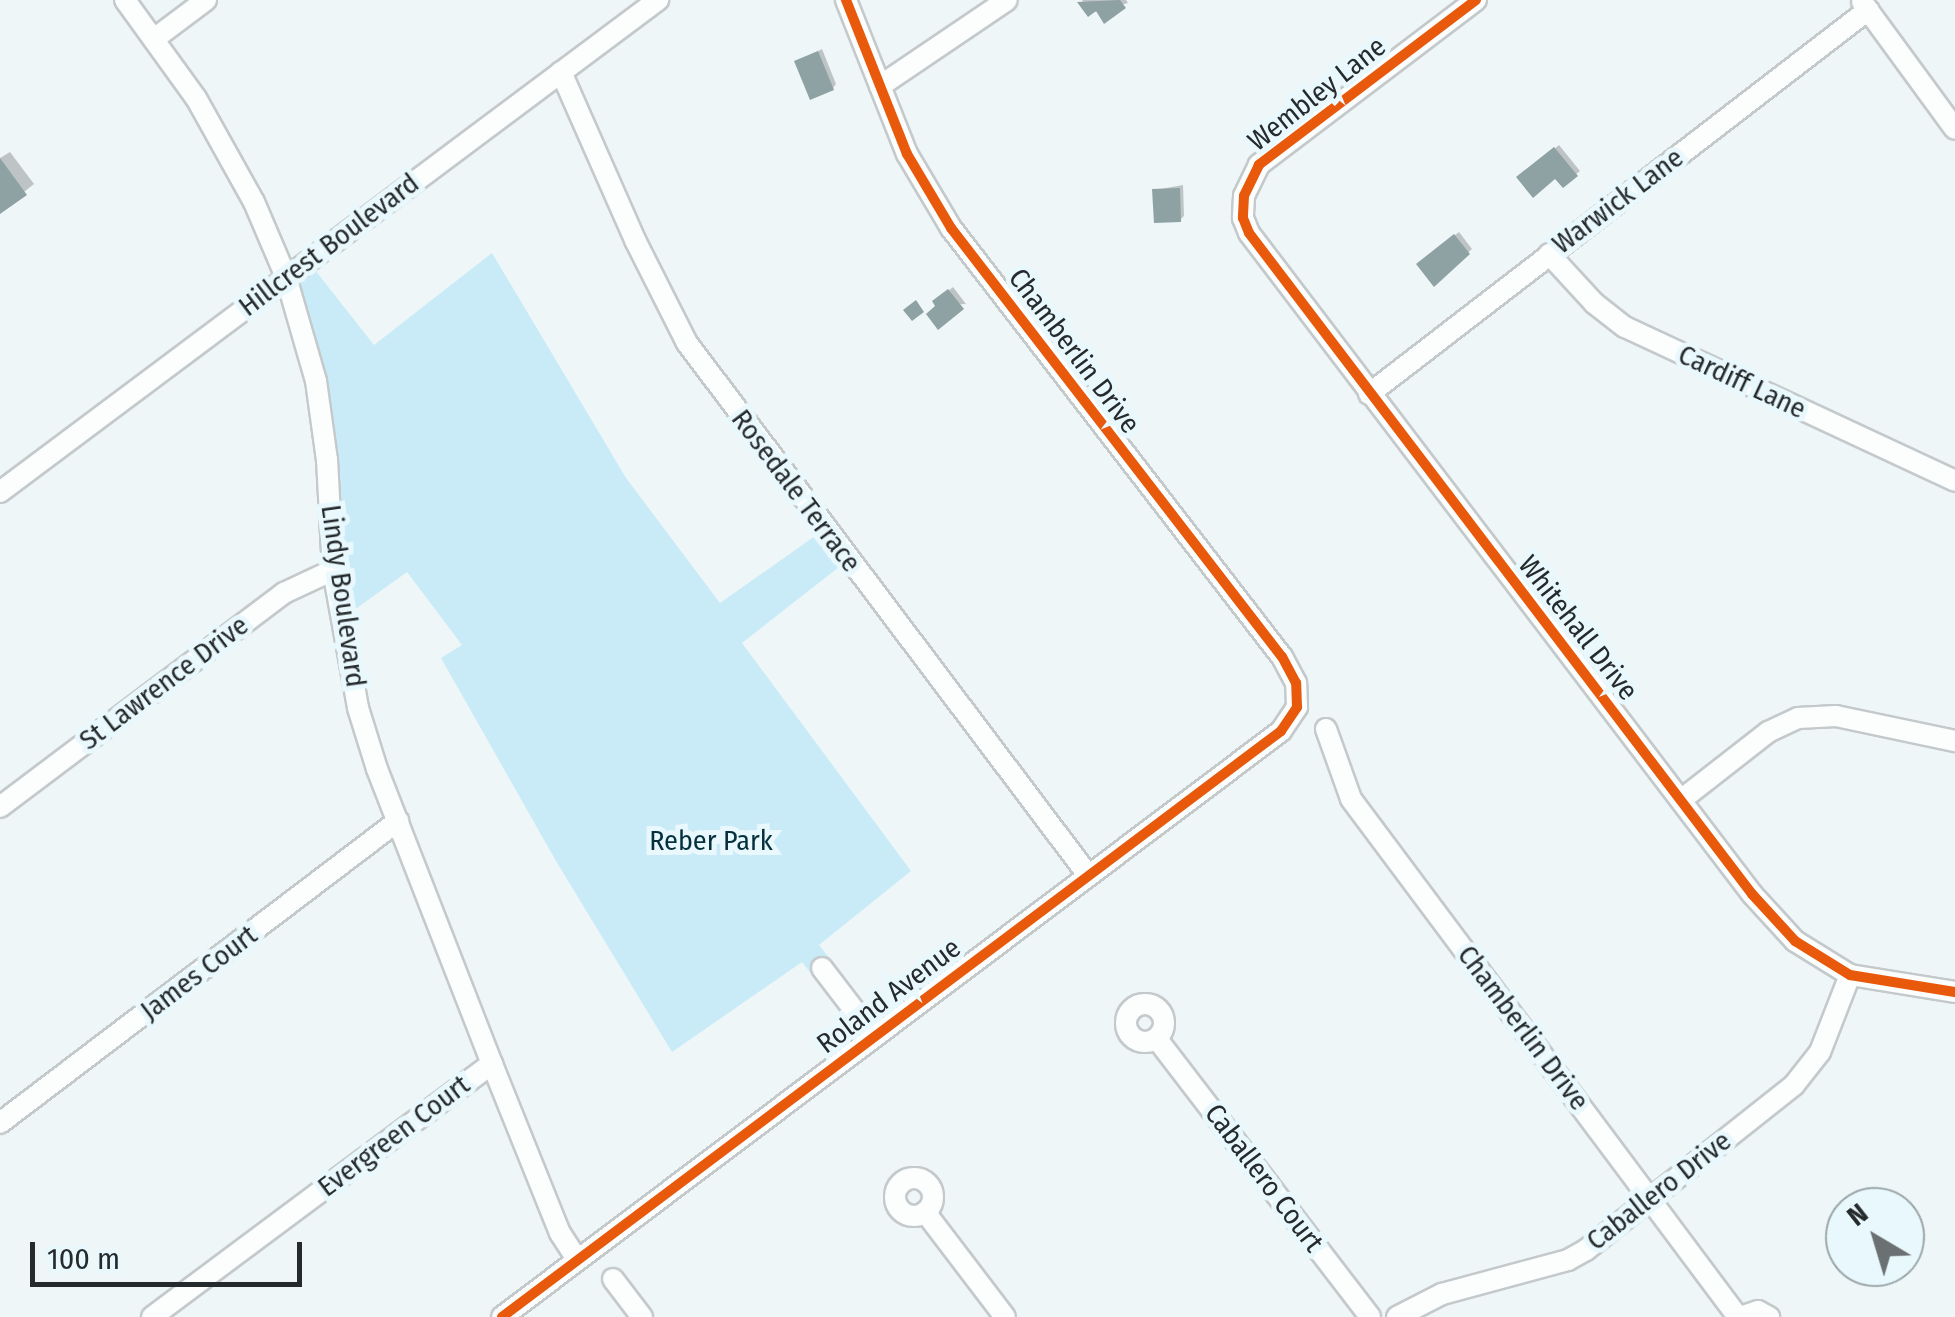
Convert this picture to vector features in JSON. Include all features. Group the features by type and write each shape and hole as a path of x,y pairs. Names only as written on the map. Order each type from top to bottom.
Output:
{"street":[{"name":"Lindy Boulevard","path":"125,0 196,98 254,202 286,278 316,381 327,460 333,570 358,708 492,1064 560,1233 578,1259"},
{"path":"154,39 206,0"},
{"name":"Hillcrest Boulevard","path":"0,492 658,0"},
{"name":"Chamberlin Drive","path":"846,0 907,154 951,228 1282,657 1296,683 1297,707"},
{"path":"880,86 1007,0"},
{"name":"Wembley Lane","path":"1244,196 1258,165 1476,0"},
{"path":"1864,5 1955,129"},
{"name":"Warwick Lane","path":"1370,394 1864,5"},
{"name":"Rosedale Terrace","path":"561,72 635,240 687,344 1088,875"},
{"name":"Whitehall Drive","path":"1244,196 1243,218 1249,233 1752,894 1795,941 1850,976 1955,992"},
{"name":"Cardiff Lane","path":"1549,254 1594,303 1625,327 1955,482"},
{"name":"St Lawrence Drive","path":"0,807 284,593 333,570"},
{"name":"Roland Avenue","path":"502,1317 1282,731 1297,707"},
{"path":"1681,800 1768,732 1798,718 1836,716 1955,741"},
{"name":"Chamberlin Drive","path":"1326,729 1351,799 1739,1317 1758,1311 1769,1317"},
{"name":"James Court","path":"0,1123 398,821"},
{"path":"822,968 874,1036"},
{"name":"Caballero Drive","path":"1397,1317 1442,1294 1568,1260 1586,1250 1810,1068 1850,976"},
{"name":"Caballero Court","path":"1157,1039 1370,1317"},
{"name":"Evergreen Court","path":"152,1317 492,1064"},
{"path":"926,1212 1005,1317"},
{"path":"613,1278 642,1317"}],"green space":[{"name":"Reber Park","path":"492,253 626,478 720,603 815,536 839,567 742,643 911,871 819,945 845,978 826,992 802,962 672,1052 556,861 441,658 462,645 407,572 354,610 290,275 311,265 374,345"}],"building":[{"path":"1120,0 1126,8 1104,24 1096,11 1088,17 1077,2"},
{"path":"818,51 834,90 810,100 794,61"},
{"path":"1554,147 1578,176 1563,188 1555,179 1533,198 1516,177"},
{"path":"0,158 27,195 0,214"},
{"path":"1180,188 1181,222 1154,223 1152,189"},
{"path":"1454,234 1470,254 1434,287 1416,264"},
{"path":"948,289 964,309 938,330 926,314 935,306 932,301"},
{"path":"916,300 924,312 912,321 903,310"}],"cycle path":[{"path":"502,1317 1281,731 1297,707 1296,683 1282,657 951,228 907,154 846,0"},
{"path":"1476,0 1259,165 1244,196 1243,218 1249,233 1752,894 1795,941 1850,975 1955,992"}]}
